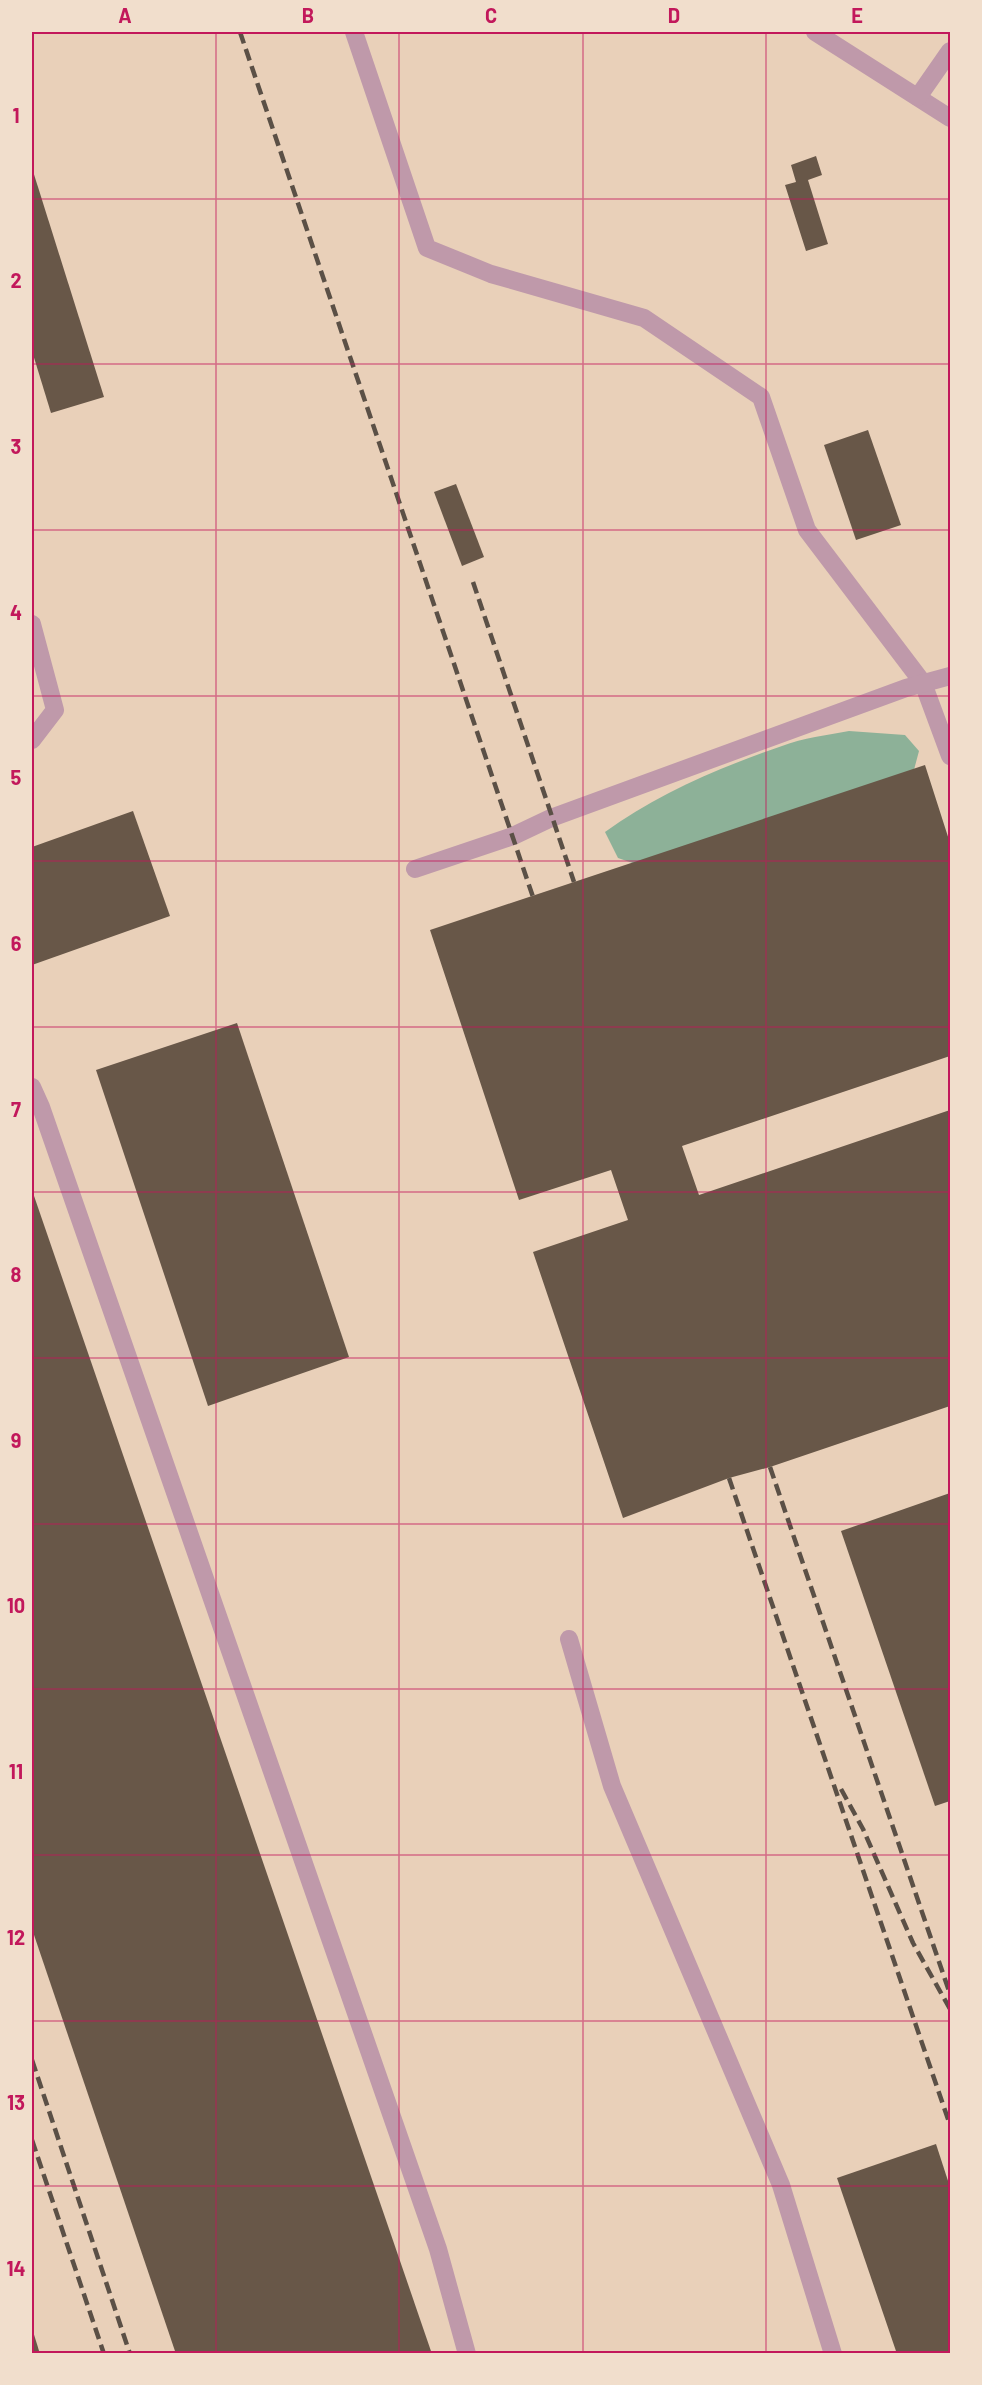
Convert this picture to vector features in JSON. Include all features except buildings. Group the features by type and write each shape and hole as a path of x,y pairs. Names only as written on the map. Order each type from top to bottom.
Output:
{"lane":[{"path":"354,32 427,248 492,274 644,318 761,397 807,530 923,684 951,756"},
{"path":"815,32 951,118"},
{"path":"918,97 951,51"},
{"path":"32,624 55,710 32,740"},
{"path":"416,869 513,836 551,818 906,687 951,676"},
{"path":"32,1087 41,1107 438,2249 467,2354"},
{"path":"569,1638 612,1786 781,2185 833,2354"}],"shaded area":[{"path":"32,32 950,32 950,2353 32,2353"}],"green space":[{"path":"849,731 905,735 919,751 911,781 662,873 618,858 605,832 646,805 713,772 790,743"}],"railway":[{"path":"240,32 533,897"},
{"path":"473,582 574,882"},
{"path":"770,1467 950,1994"},
{"path":"729,1478 950,2125"},
{"path":"841,1789 863,1829 913,1943 950,2009"},
{"path":"32,2060 130,2354"},
{"path":"32,2140 104,2354"}]}
